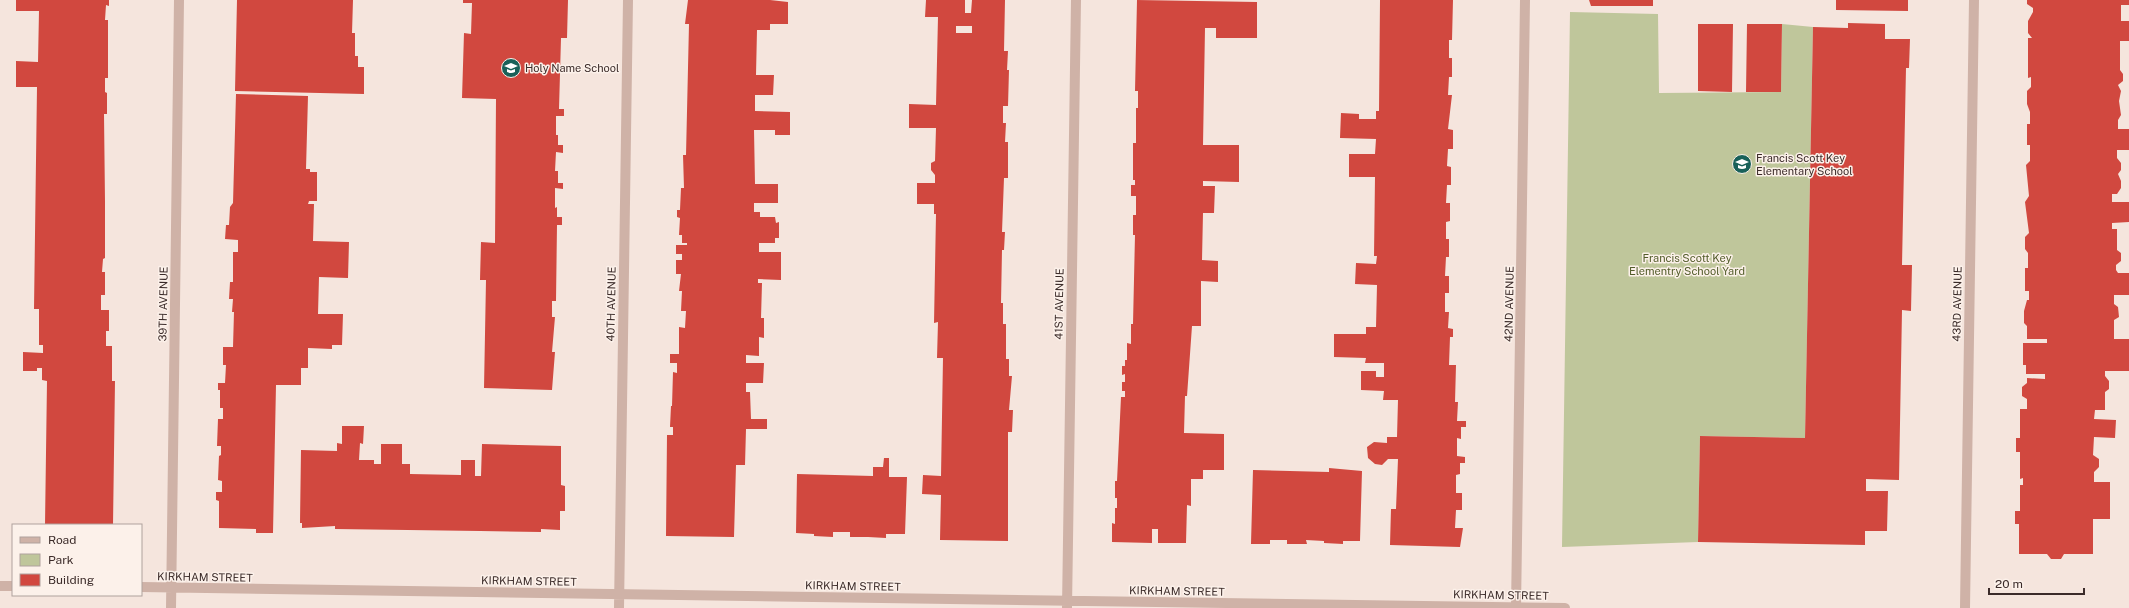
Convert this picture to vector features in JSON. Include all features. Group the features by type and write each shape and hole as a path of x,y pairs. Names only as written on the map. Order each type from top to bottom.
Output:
{"street":[{"name":"39TH AVENUE","path":"171,608 179,0"},
{"name":"40TH AVENUE","path":"619,608 628,0"},
{"name":"41ST AVENUE","path":"1067,604 1076,0"},
{"name":"42ND AVENUE","path":"1516,608 1525,0"},
{"name":"43RD AVENUE","path":"1965,608 1974,0"},
{"path":"0,586 12,586"},
{"name":"KIRKHAM STREET","path":"142,588 619,594 1067,604 1565,608"}],"green space":[{"name":"Francis Scott Key Elementry School Yard","path":"1570,12 1658,14 1659,93 1781,92 1782,24 1813,27 1805,438 1700,436 1698,542 1562,547"}],"building":[{"path":"16,0 109,0 109,6 106,5 105,20 108,20 108,78 105,78 107,114 104,114 105,258 103,259 102,272 105,272 105,295 101,295 101,310 109,310 109,331 106,331 106,346 112,346 112,381 115,381 113,524 45,524 47,381 42,380 42,368 37,368 37,371 23,371 23,352 43,353 43,345 39,345 39,309 34,309 37,87 16,87 16,61 38,62 39,11 16,11"},
{"path":"237,0 353,0 352,33 355,33 355,56 358,56 358,67 364,67 364,94 235,91"},
{"path":"463,0 568,0 567,38 561,38 559,109 564,109 564,116 556,116 556,135 558,135 558,145 563,145 563,153 556,152 555,171 558,171 558,183 563,183 563,189 555,188 555,208 557,207 557,217 562,217 562,225 557,225 556,301 552,301 552,317 555,317 552,352 555,352 552,390 484,388 486,280 480,280 481,242 495,243 496,99 462,98 464,33 471,34 472,3 463,3"},
{"path":"688,0 770,0 788,2 788,24 770,24 770,30 757,30 756,75 774,75 773,95 755,95 755,111 790,112 790,135 775,135 775,130 754,130 755,184 778,184 778,203 754,203 754,212 760,212 760,217 775,217 776,223 779,222 779,238 775,238 775,243 759,243 759,252 781,252 781,280 758,279 758,283 762,283 761,318 764,318 764,338 759,337 759,356 746,355 746,363 764,363 763,383 746,383 746,392 750,392 751,419 767,419 767,429 746,429 745,465 736,465 734,537 666,536 667,435 673,435 673,427 670,427 673,372 677,373 677,363 670,363 670,354 679,354 679,327 685,328 686,311 681,311 682,291 679,291 681,274 676,274 676,260 682,260 682,254 676,254 676,245 687,245 687,243 682,243 682,235 679,235 680,218 677,217 677,210 680,210 681,188 684,188 683,155 686,155 689,24 685,24"},
{"path":"926,0 965,0 965,13 971,13 972,0 1005,0 1004,51 1008,51 1007,70 1009,70 1008,106 1003,106 1003,123 1006,123 1005,142 1008,142 1008,178 1004,178 1002,232 1005,232 1004,250 1002,250 1001,303 1003,303 1003,324 1006,324 1006,359 1009,359 1009,376 1012,376 1009,410 1013,410 1012,432 1008,432 1008,541 940,540 941,495 922,494 923,475 941,476 943,358 937,358 938,322 934,323 936,214 934,214 934,204 917,204 917,183 935,183 935,175 931,170 931,163 935,161 936,128 909,128 909,104 936,105 938,17 925,17","holes":["956,26 972,26 972,33 956,33"]},
{"path":"1137,0 1257,2 1257,38 1216,38 1216,28 1205,28 1203,145 1239,145 1239,182 1203,181 1203,186 1215,186 1214,213 1203,213 1202,260 1218,261 1218,282 1201,281 1201,326 1192,326 1187,396 1185,396 1184,433 1224,434 1224,470 1203,470 1203,479 1191,479 1191,506 1187,505 1186,543 1158,543 1158,529 1152,529 1152,543 1112,542 1112,523 1115,524 1115,508 1117,508 1117,498 1115,498 1115,481 1117,481 1121,397 1125,397 1125,391 1122,391 1122,382 1125,382 1125,374 1122,375 1122,366 1125,366 1125,360 1127,360 1127,343 1131,344 1131,324 1133,324 1135,235 1133,235 1133,215 1136,215 1136,196 1131,196 1131,185 1135,185 1135,180 1133,180 1133,143 1136,143 1136,108 1138,108 1138,91 1135,91"},
{"path":"1380,0 1453,0 1452,40 1449,40 1449,58 1452,58 1452,77 1449,77 1448,95 1452,95 1448,129 1453,130 1453,149 1448,149 1447,166 1451,167 1451,185 1447,185 1446,203 1450,203 1450,221 1446,222 1446,239 1449,239 1449,257 1446,257 1445,276 1449,276 1449,293 1445,293 1445,312 1449,312 1448,328 1453,329 1453,337 1450,337 1449,365 1456,365 1455,402 1458,402 1457,421 1466,421 1466,427 1461,427 1461,439 1457,438 1457,456 1465,457 1465,463 1460,463 1460,474 1456,475 1456,493 1462,493 1462,510 1456,510 1455,528 1463,528 1460,547 1390,545 1391,509 1396,509 1398,459 1388,459 1382,465 1375,464 1368,458 1367,447 1374,442 1387,443 1387,437 1397,437 1398,400 1383,400 1384,391 1361,390 1361,371 1376,371 1376,377 1384,377 1384,363 1365,363 1366,358 1334,357 1334,334 1366,334 1366,327 1376,327 1377,285 1355,284 1356,263 1376,264 1377,256 1374,256 1375,177 1349,177 1349,154 1375,154 1376,139 1340,138 1341,113 1359,114 1359,119 1376,119 1376,111 1379,111"},
{"path":"1589,0 1653,0 1653,6 1591,6"},
{"path":"1836,0 1908,0 1908,11 1836,10"},
{"path":"2027,0 2129,0 2129,5 2121,5 2121,21 2129,21 2129,41 2120,41 2120,70 2123,74 2123,81 2118,85 2121,91 2119,101 2121,115 2118,120 2118,129 2129,129 2129,150 2117,150 2117,158 2121,163 2121,170 2118,174 2121,181 2121,188 2117,194 2112,194 2112,202 2129,202 2129,222 2112,223 2112,229 2117,229 2117,250 2121,253 2121,261 2116,265 2116,270 2118,273 2129,273 2129,295 2114,295 2114,304 2118,307 2119,317 2114,320 2114,339 2129,339 2129,371 2105,371 2105,376 2109,381 2109,389 2105,392 2105,410 2095,410 2094,419 2116,420 2115,438 2094,437 2093,455 2099,459 2099,467 2094,472 2094,482 2110,482 2110,519 2093,519 2093,554 2064,554 2061,559 2051,559 2047,554 2019,554 2019,524 2015,524 2015,511 2020,511 2020,485 2023,485 2023,478 2020,479 2020,452 2016,452 2016,438 2020,438 2020,409 2027,409 2027,399 2022,396 2022,387 2027,383 2027,378 2045,379 2045,374 2026,374 2026,365 2023,365 2023,343 2047,343 2047,339 2027,339 2027,326 2024,323 2024,311 2027,300 2029,300 2029,291 2025,291 2025,268 2028,268 2028,253 2025,249 2025,237 2029,233 2025,202 2029,196 2026,165 2030,161 2030,145 2027,145 2027,124 2030,124 2030,112 2027,104 2027,91 2031,87 2031,77 2028,78 2028,38 2032,38 2028,33 2028,21 2033,12 2033,8 2027,4"},
{"path":"1848,23 1885,24 1885,39 1910,39 1909,68 1906,68 1902,265 1912,265 1911,311 1902,310 1899,480 1866,479 1866,491 1888,491 1887,531 1865,531 1865,545 1698,542 1700,436 1805,438 1813,27 1848,28"},
{"path":"1698,24 1733,24 1732,92 1698,91"},
{"path":"1747,24 1782,24 1781,92 1746,92"},
{"path":"236,94 308,96 306,169 310,169 310,172 317,172 317,201 309,201 308,204 314,204 313,241 349,242 348,278 319,277 318,314 343,314 342,345 332,345 332,349 308,348 308,368 301,368 301,385 276,385 273,533 256,533 256,529 219,528 219,501 216,500 216,492 222,492 222,481 218,480 221,446 217,446 218,419 223,419 223,408 220,408 220,390 218,390 218,383 225,383 226,365 223,365 223,347 233,347 233,299 229,299 230,282 233,282 233,252 238,252 238,240 225,239 226,225 229,225 230,207 233,203"},
{"path":"342,426 364,426 363,444 360,443 359,460 374,460 374,464 381,464 381,444 402,444 402,464 410,464 410,474 461,475 461,460 475,460 475,476 481,476 482,444 561,446 561,485 565,486 565,511 560,511 560,530 541,529 541,532 335,529 335,526 302,528 302,523 300,523 301,450 337,451 337,443 342,444"},
{"path":"884,458 889,458 889,477 907,477 905,534 886,534 886,538 850,537 850,532 833,532 833,537 796,533 797,474 873,476 873,467 883,467"},
{"path":"1329,468 1362,471 1360,541 1343,541 1343,544 1306,540 1307,544 1287,544 1287,540 1270,540 1270,544 1251,544 1253,470 1329,472"}],"place":[{"name":"Holy Name School","path":"511,68"},
{"name":"Francis Scott Key Elementary School","path":"1742,164"}]}
